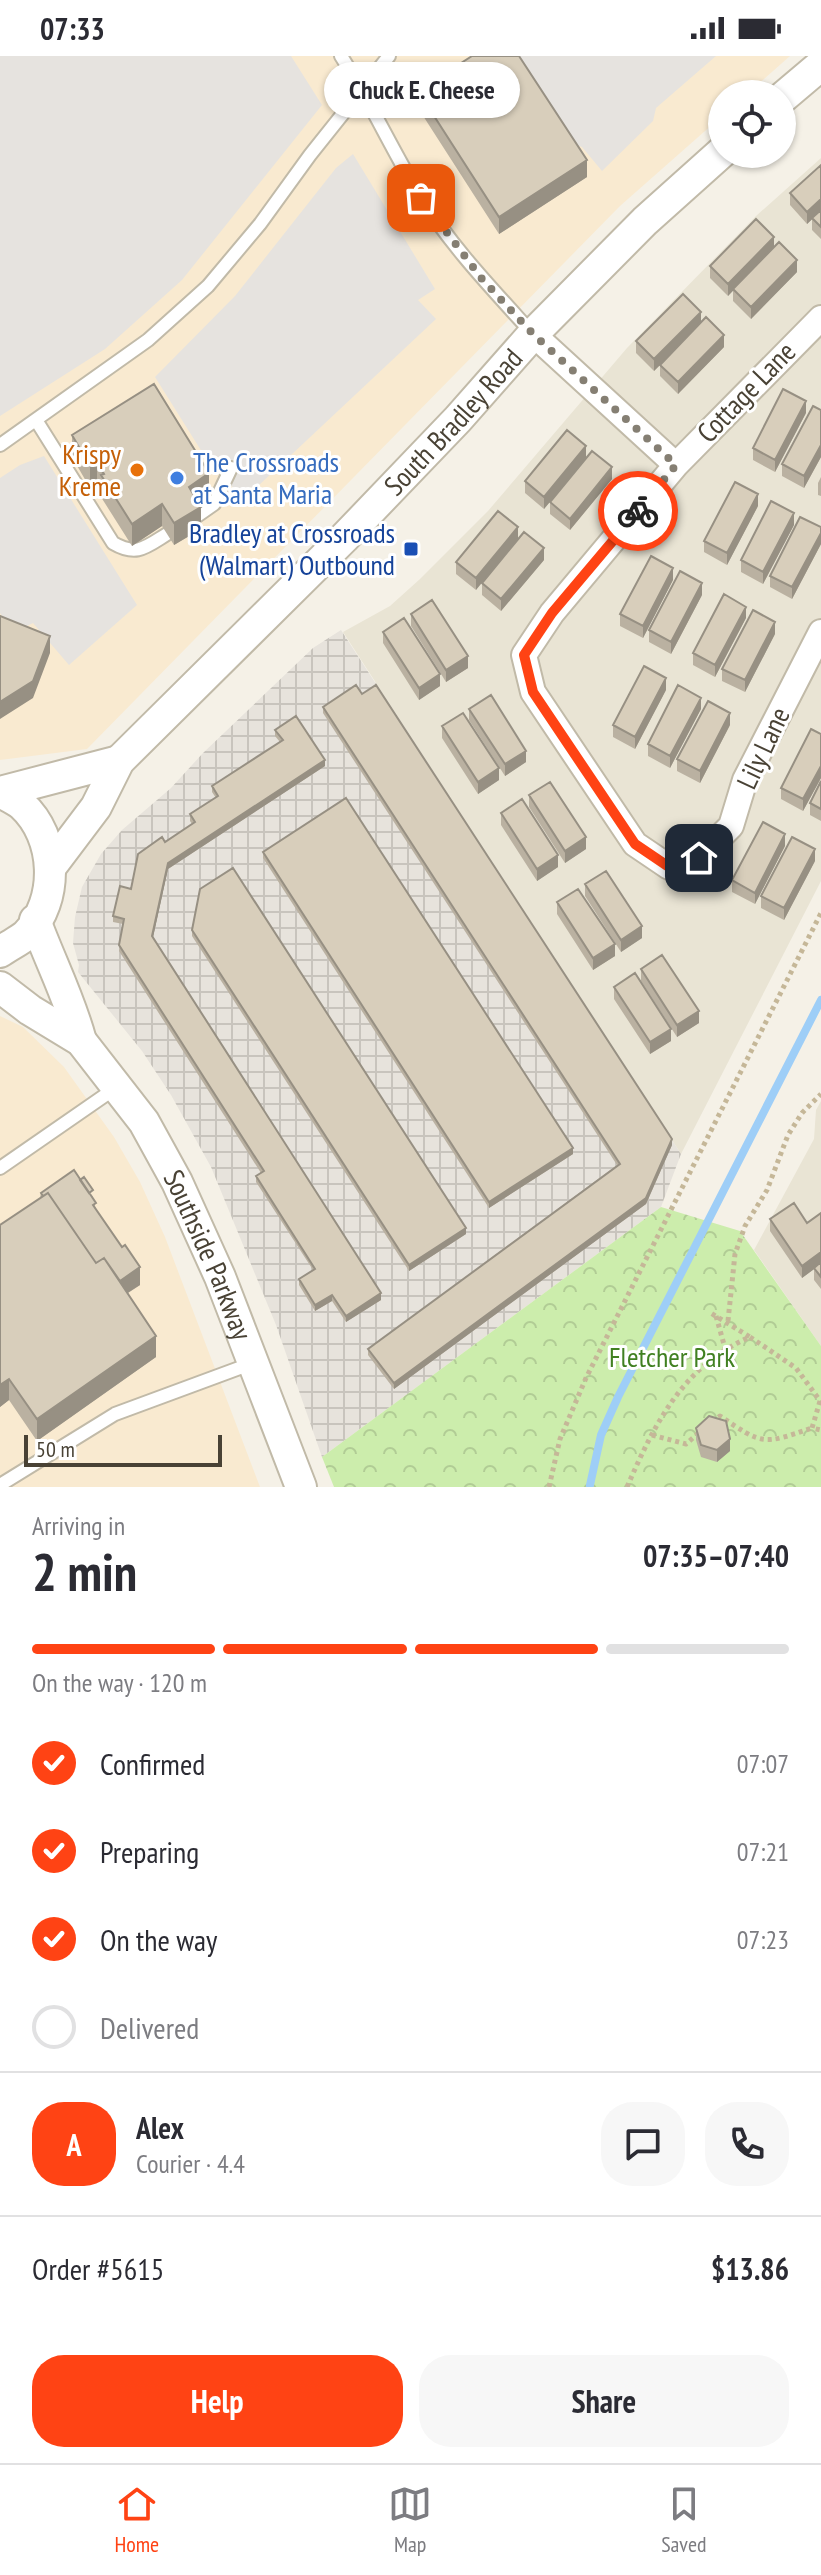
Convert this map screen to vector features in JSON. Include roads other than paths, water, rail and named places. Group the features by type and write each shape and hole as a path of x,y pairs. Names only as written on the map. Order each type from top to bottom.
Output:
{"street":[{"path":"796,86 821,65"},
{"name":"South Bradley Road","path":"50,868 96,807 119,761 344,538 458,419 533,334 645,221 708,165"},
{"name":"Cottage Lane","path":"699,858 669,867 635,844 533,692 524,655 552,613 676,465 821,318"},
{"path":"533,334 676,465"},
{"name":"Lily Lane","path":"699,858 731,826 745,780 821,632"},
{"path":"0,792 119,761"},
{"path":"0,792 21,805 43,835 51,860 46,903 26,934 0,952"},
{"name":"Southside Parkway","path":"35,920 54,974 72,1006 81,1041"},
{"name":"Southside Parkway","path":"0,987 30,1010 81,1041 144,1122 177,1182 220,1277 301,1487"}],"lane":[{"path":"341,56 421,198 482,279 533,334"},
{"path":"0,445 148,340 208,286 260,224 389,56"},
{"path":"36,420 113,543 126,551 141,551 167,534"},
{"path":"194,518 214,504 231,468"},
{"path":"0,1168 117,1087"},
{"path":"0,1485 115,1414 253,1363"}],"waterway":[{"path":"590,1485 601,1435 618,1397 821,1000"}],"place":[{"name":"Chuck E. Cheese","path":"421,198"},
{"name":"Krispy Kreme","path":"137,470"},
{"name":"The Crossroads at Santa Maria","path":"177,478"},
{"name":"Bradley at Crossroads (Walmart) Outbound","path":"411,549"}],"park label":[{"name":"Fletcher Park","path":"672,1357"}]}
